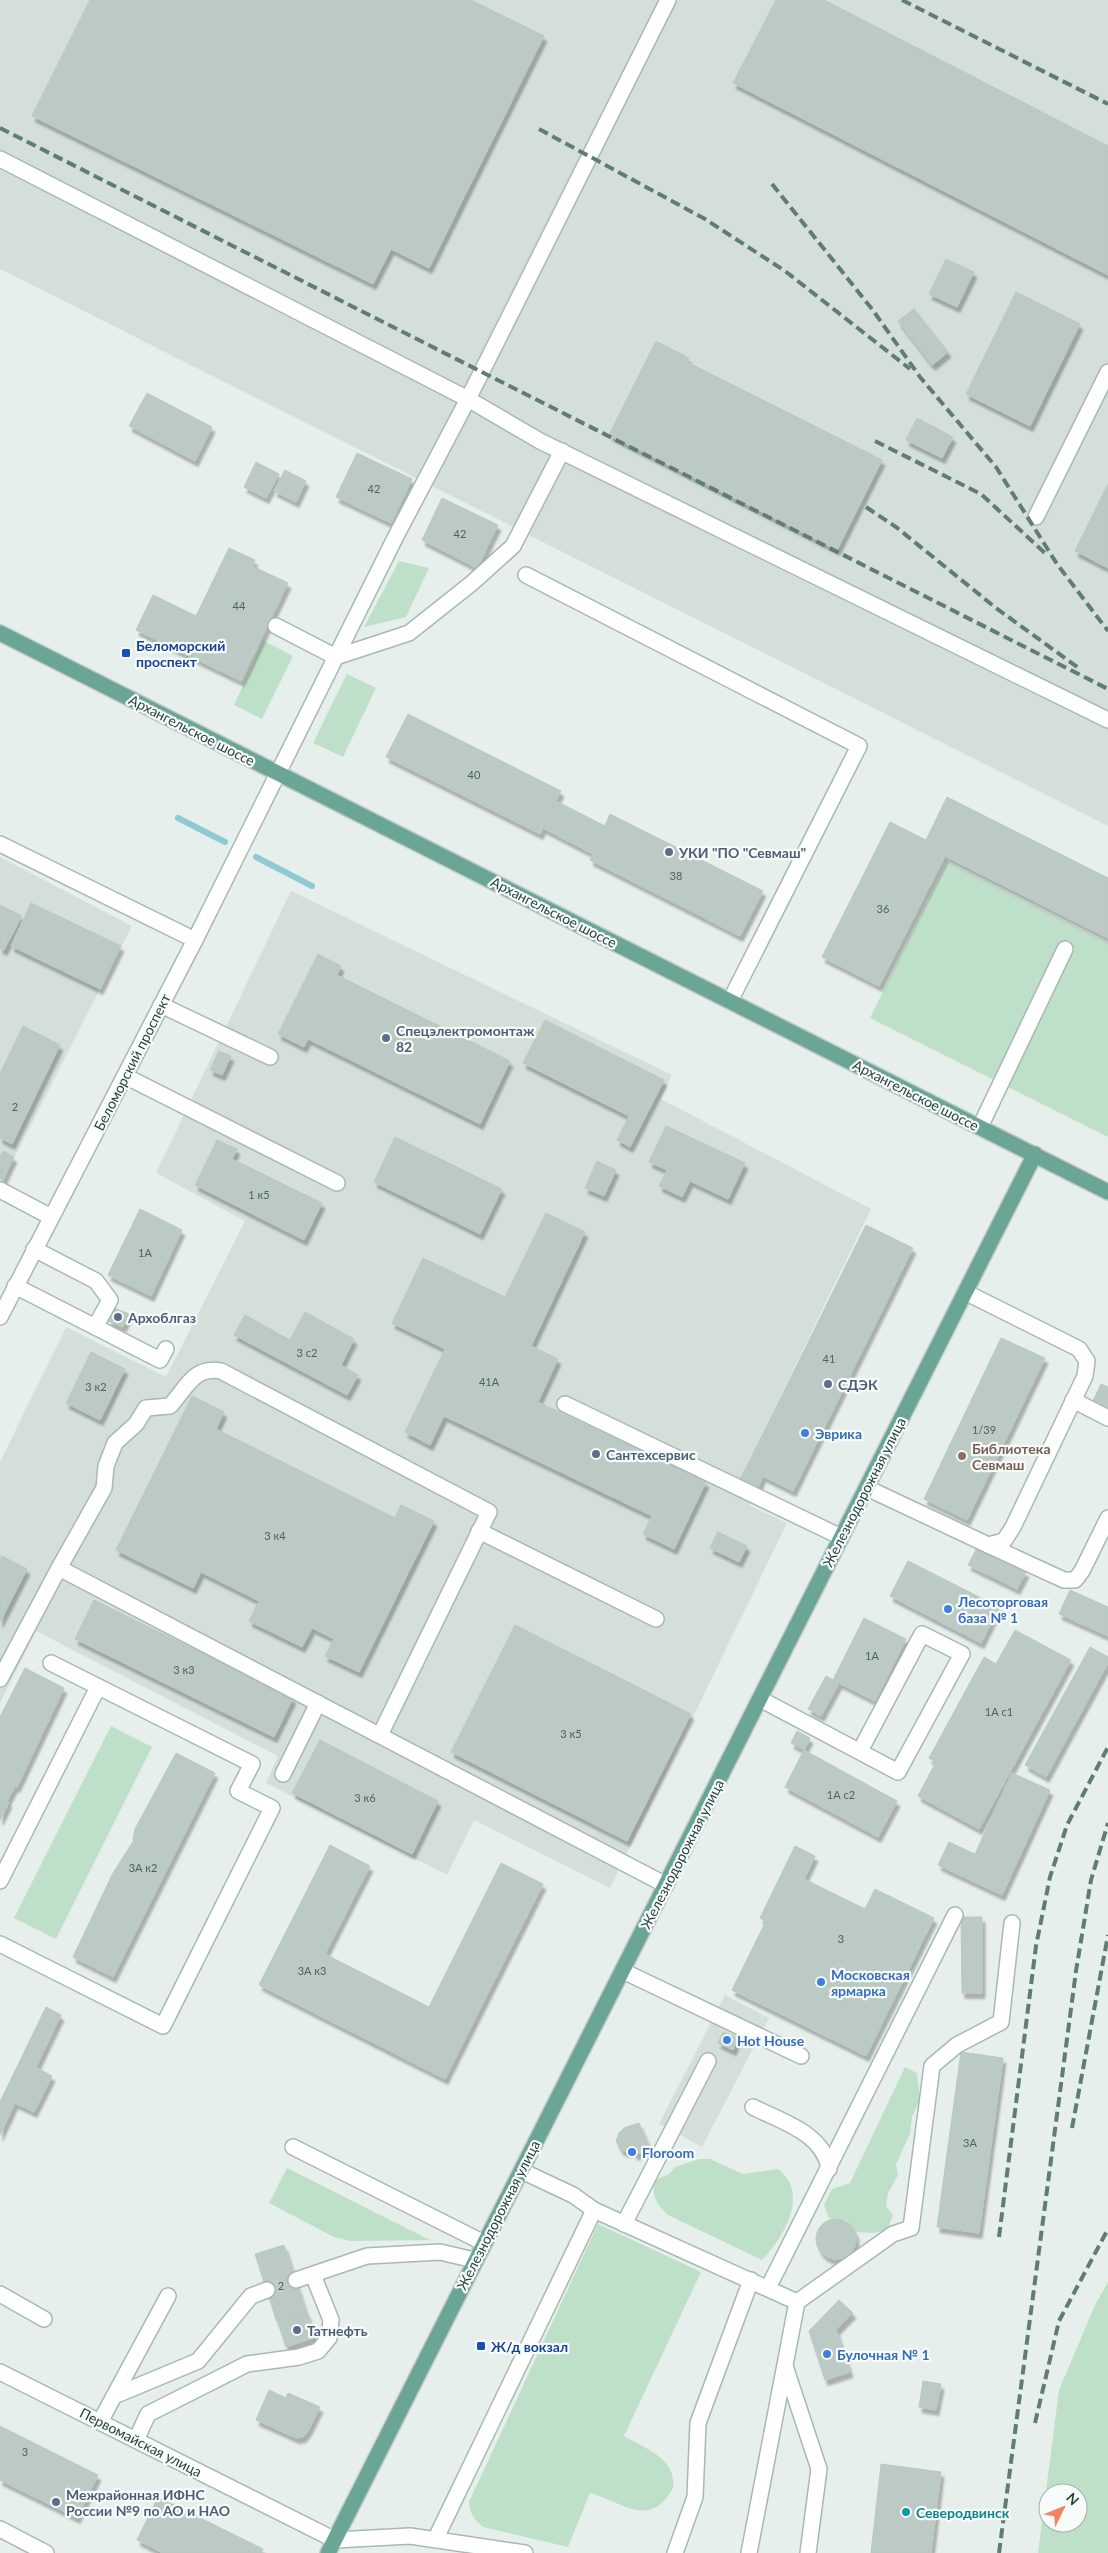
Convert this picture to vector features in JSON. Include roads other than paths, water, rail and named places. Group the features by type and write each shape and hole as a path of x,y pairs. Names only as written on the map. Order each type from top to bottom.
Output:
{"main road":[{"name":"Архангельское шоссе","path":"0,633 1108,1192"},
{"name":"Железнодорожная улица","path":"332,2546 474,2260 522,2171 1035,1154"}],"street":[{"name":"Беломорский проспект","path":"0,1317 195,940 395,538 468,399 668,0"},
{"path":"0,159 468,399 562,451 1108,720"},
{"path":"1036,516 1108,372"},
{"path":"276,626 336,656 409,633 472,584 513,546 562,451"},
{"path":"526,575 859,746 730,1001"},
{"path":"0,844 195,940"},
{"path":"980,1127 1065,948"},
{"path":"162,1005 270,1057"},
{"path":"125,1076 337,1184"},
{"path":"0,1190 51,1217"},
{"path":"34,1249 96,1282 110,1300 95,1327"},
{"path":"15,1286 160,1360 166,1349"},
{"path":"965,1292 1079,1349 1086,1361 1085,1376 1013,1527 1004,1541 988,1545"},
{"path":"0,1679 4,1661 104,1488 106,1466 115,1443 136,1424 146,1408 170,1406 198,1372 208,1368 221,1371 489,1512 380,1735"},
{"path":"1073,1400 1108,1418"},
{"path":"566,1404 841,1538"},
{"path":"867,1488 1064,1580 1075,1580 1082,1572 1108,1518"},
{"path":"479,1531 656,1619"},
{"path":"59,1568 666,1885"},
{"path":"760,1700 898,1772 962,1654 922,1634 860,1751"},
{"path":"0,1944 163,2026 272,1808 238,1791 252,1764 51,1663"},
{"path":"0,1881 98,1687"},
{"path":"283,1774 318,1703"},
{"path":"768,2288 954,1915"},
{"path":"749,2553 797,2302 894,2234 911,2228 932,2066 957,2045 1001,2022 1012,1923"},
{"path":"623,1971 801,2056"},
{"path":"624,2224 708,2061"},
{"path":"753,2107 802,2131 818,2145 828,2159 829,2169"},
{"path":"293,2147 484,2243"},
{"path":"522,2171 574,2195 594,2210 797,2302"},
{"path":"436,2538 594,2210"},
{"path":"296,2280 367,2256 440,2252 474,2260"},
{"path":"136,2440 148,2414 247,2364 299,2357 318,2351 329,2338 331,2320 313,2275"},
{"path":"675,2553 695,2497 698,2423 751,2280"},
{"path":"114,2396 198,2361 251,2296 267,2290"},
{"path":"0,2294 44,2319"},
{"path":"100,2422 168,2296"},
{"path":"784,2365 819,2469 808,2553"},
{"name":"Первомайская улица","path":"0,2372 136,2440 332,2546"},
{"path":"1,2533 46,2553"},
{"path":"332,2546 410,2536 436,2538 525,2553"}],"waterway":[{"path":"178,818 225,842"},
{"path":"256,857 312,886"}],"tunnel":[{"path":"267,2290 296,2280"}],"railway":[{"path":"902,0 1108,104"},
{"path":"0,128 1108,689"},
{"path":"539,129 705,219 785,271 910,369"},
{"path":"772,184 872,309 920,377 996,467 1057,564 1108,631"},
{"path":"875,441 981,494 1046,554"},
{"path":"866,507 896,527 996,608 1080,669"},
{"path":"999,2237 1036,1946 1050,1877 1067,1825 1108,1747"},
{"path":"999,2553 1076,1971 1091,1880 1108,1823"},
{"path":"1072,2128 1108,1935"},
{"path":"1035,2423 1059,2321 1108,2229"}],"place":[{"name":"Беломорский проспект","path":"126,653"},
{"name":"УКИ \"ПО \"Севмаш\"","path":"669,852"},
{"name":"Спецэлектромонтаж 82","path":"386,1038"},
{"name":"Архоблгаз","path":"118,1317"},
{"name":"СДЭК","path":"828,1384"},
{"name":"Эврика","path":"805,1433"},
{"name":"Сантехсервис","path":"596,1454"},
{"name":"Библиотека Севмаш","path":"962,1456"},
{"name":"Лесоторговая база № 1","path":"948,1609"},
{"name":"Московская ярмарка","path":"821,1982"},
{"name":"Hot House","path":"727,2040"},
{"name":"Floroom","path":"632,2152"},
{"name":"Татнефть","path":"297,2330"},
{"name":"Ж/д вокзал","path":"481,2346"},
{"name":"Булочная № 1","path":"827,2354"},
{"name":"Межрайонная ИФНС России №9 по АО и НАО","path":"56,2502"},
{"name":"Северодвинск","path":"906,2512"}]}
